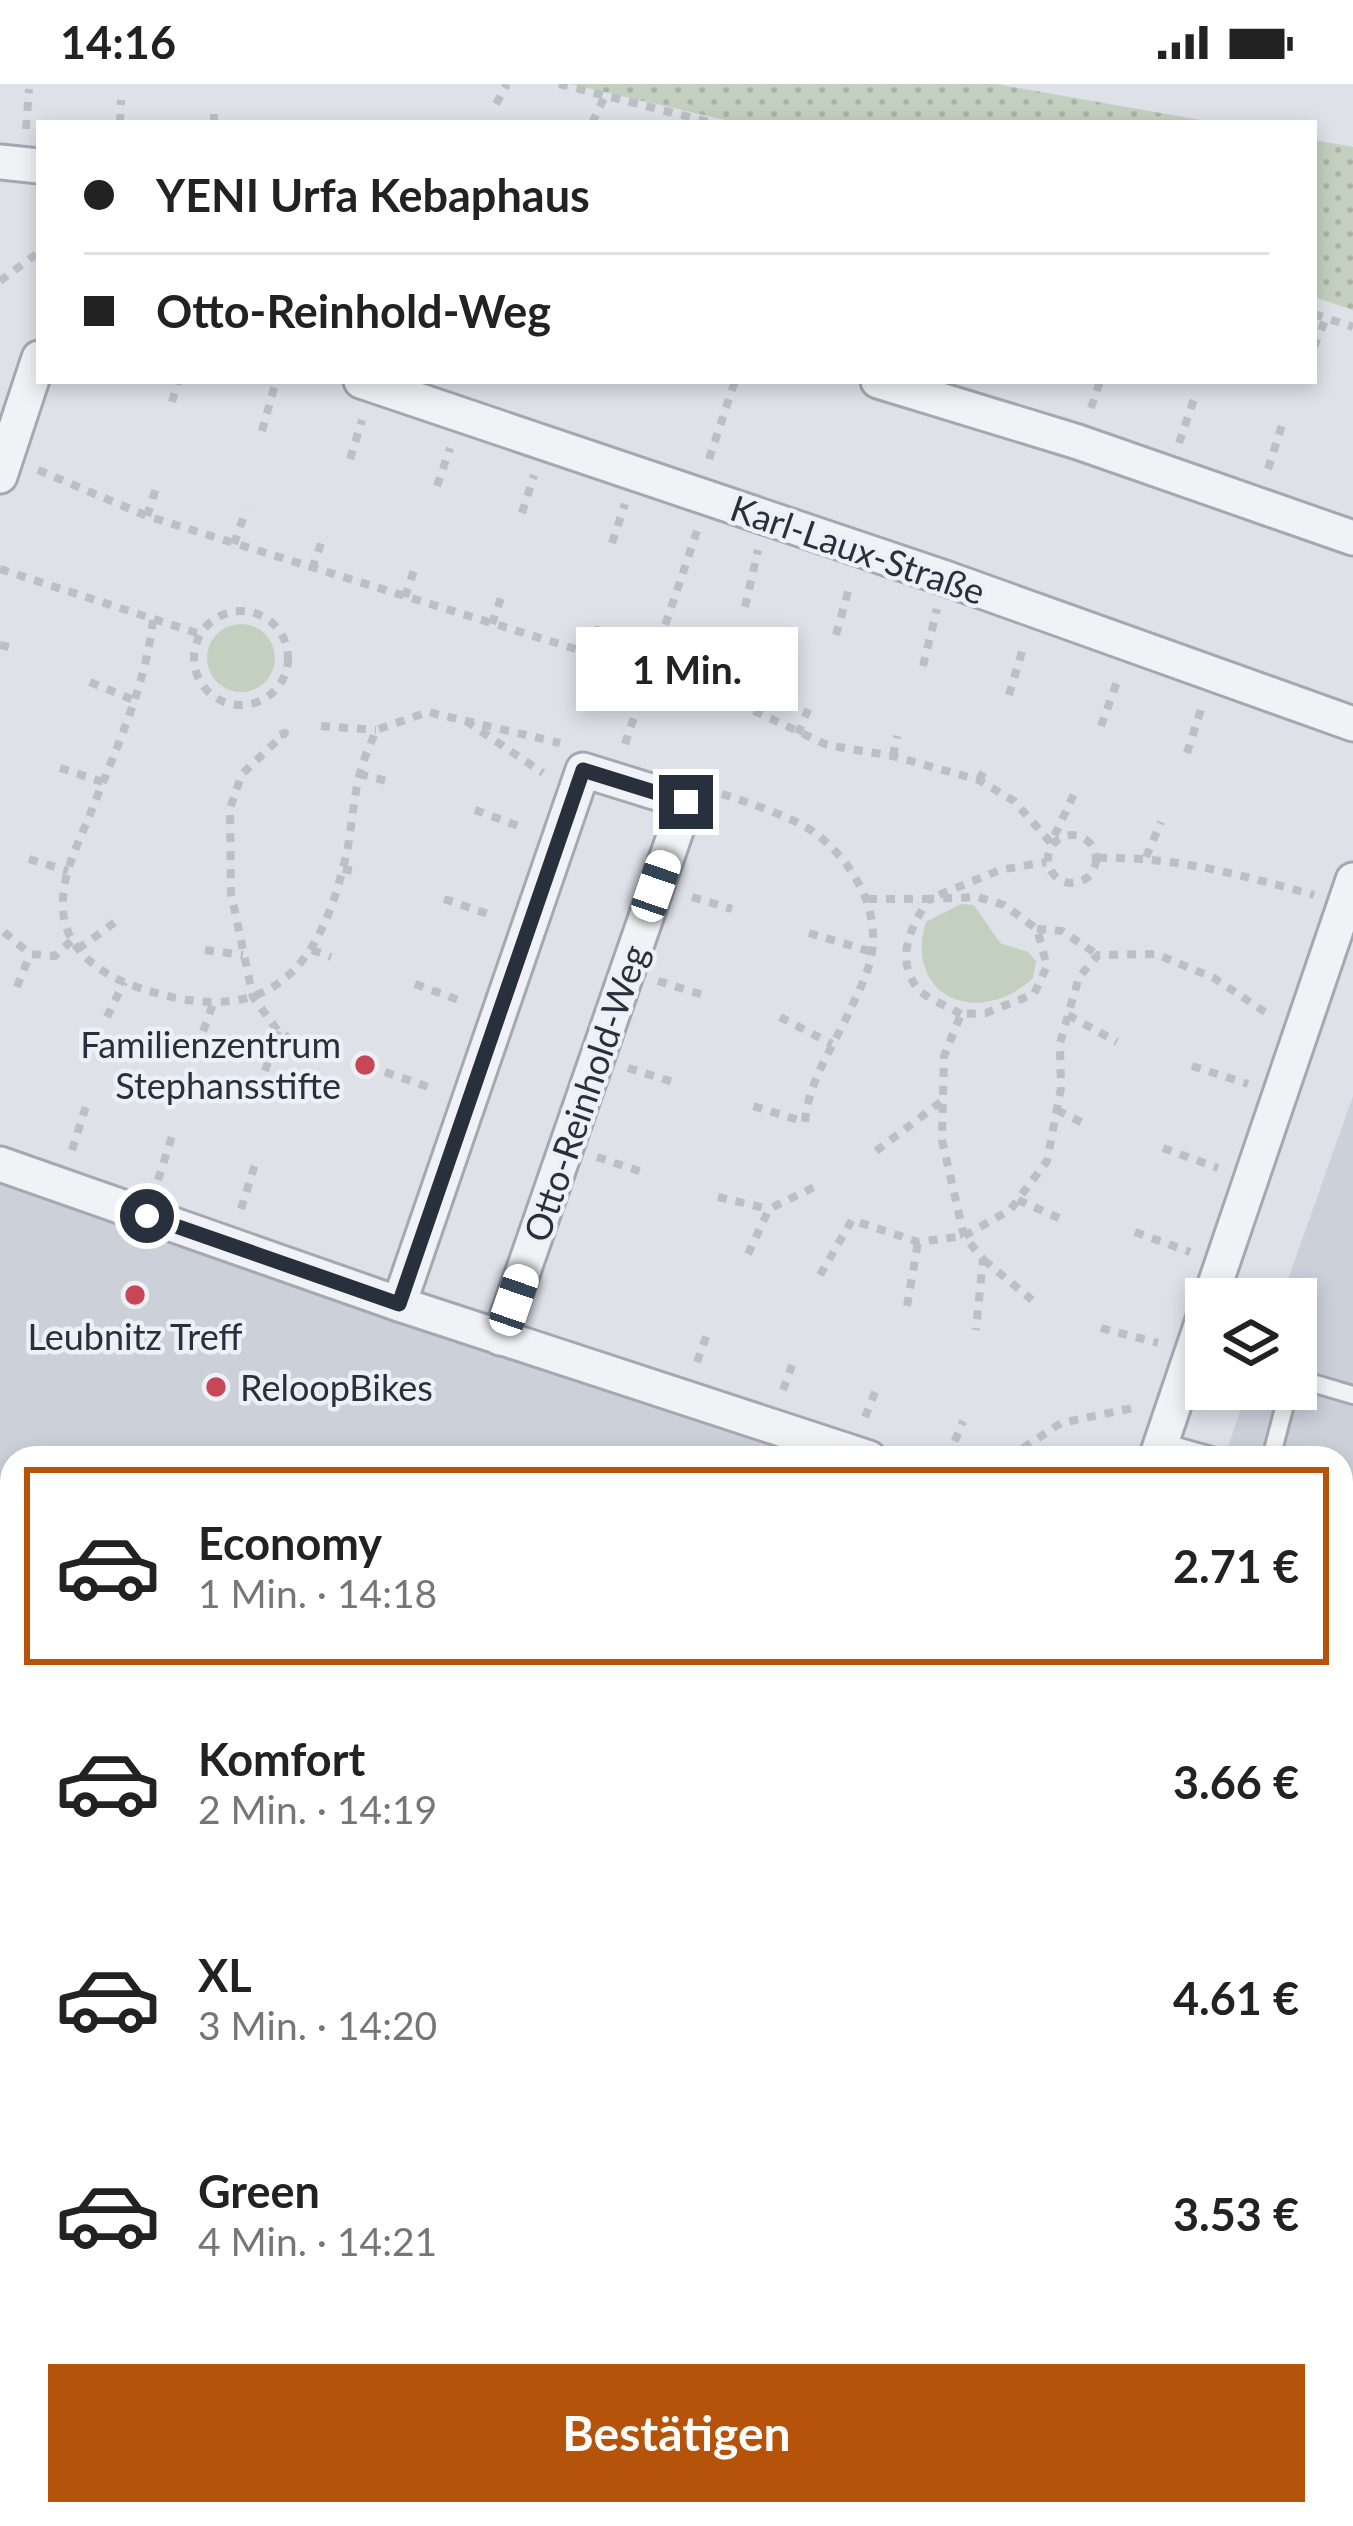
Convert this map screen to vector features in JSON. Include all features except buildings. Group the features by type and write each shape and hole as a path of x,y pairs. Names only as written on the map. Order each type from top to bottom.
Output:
{"street":[{"path":"0,162 36,166"},
{"path":"0,476 36,367"},
{"name":"Karl-Laux-Straße","path":"370,384 945,578 1353,724"},
{"path":"888,384 1170,472 1353,538"},
{"path":"399,1304 559,841 591,782 686,802"},
{"name":"Otto-Reinhold-Weg","path":"500,1338 686,802"},
{"path":"1217,1278 1349,892"},
{"path":"0,1164 399,1304 832,1446"},
{"path":"1160,1446 1185,1375"}],"lane":[{"path":"1317,1384 1353,1395"},
{"path":"1275,1446 1286,1410"}],"path":[{"path":"496,104 507,84"},
{"path":"559,84 690,120"},
{"path":"593,120 604,98"},
{"path":"120,120 121,100"},
{"path":"214,110 214,120"},
{"path":"0,281 36,255"},
{"path":"1317,315 1353,326"},
{"path":"1317,340 1326,318"},
{"path":"172,402 177,384"},
{"path":"262,431 275,384"},
{"path":"591,782 648,671 734,384"},
{"path":"1170,472 1196,394"},
{"path":"1257,502 1282,424"},
{"path":"60,479 147,516 714,692 827,745 893,756 979,780 1014,801 1051,843"},
{"path":"147,516 158,482"},
{"path":"522,513 530,487"},
{"path":"234,544 246,509"},
{"path":"745,607 766,517"},
{"path":"612,543 620,521"},
{"path":"312,569 323,535"},
{"path":"836,635 859,550"},
{"path":"404,598 416,564"},
{"path":"0,569 200,634"},
{"path":"922,666 945,578"},
{"path":"492,624 503,592"},
{"path":"1009,695 1035,610"},
{"path":"235,611 268,619 285,639 289,660 285,679 256,704 225,703 212,696 194,668 200,634 215,618 235,611"},
{"path":"153,620 148,662 68,872 63,908 74,945 96,968 124,982 213,1004 253,997 287,980 312,950 343,869 359,774 376,730"},
{"path":"591,652 601,623"},
{"path":"1101,726 1130,643"},
{"path":"0,645 13,648"},
{"path":"714,692 719,675"},
{"path":"89,682 136,700"},
{"path":"798,734 809,707"},
{"path":"321,726 376,730 428,712 460,717 564,744 591,782"},
{"path":"460,717 591,782"},
{"path":"280,735 285,733 242,774 230,808 231,893 253,997 278,1031 300,1045"},
{"path":"893,756 897,736"},
{"path":"979,780 987,765"},
{"path":"60,768 103,782"},
{"path":"359,774 390,782"},
{"path":"686,802 724,794 814,832 846,865 868,899 872,952 806,1108 805,1122 750,1105"},
{"path":"1051,843 1072,832 1094,845 1098,858 1094,873 1076,884 1056,878 1046,862 1051,843 1074,794"},
{"path":"475,810 559,841"},
{"path":"1146,856 1161,822"},
{"path":"1098,858 1146,856 1349,892"},
{"path":"29,859 68,872"},
{"path":"1037,928 1047,966 1034,994 986,1013 961,1014 919,990 904,956 911,925 929,898 1000,870 1046,862"},
{"path":"343,869 360,872"},
{"path":"868,899 978,897 1004,905 1037,928 1062,932 1098,955 1156,954 1214,978 1299,1035"},
{"path":"445,899 529,928"},
{"path":"4,932 30,954 55,956 118,920"},
{"path":"809,933 872,952"},
{"path":"205,950 244,956"},
{"path":"312,950 331,957"},
{"path":"17,987 30,954"},
{"path":"820,1275 852,1220 918,1241 964,1236 1010,1210 1047,1161 1061,1088 1060,1043 1079,977 1098,955"},
{"path":"107,1017 124,982"},
{"path":"415,984 500,1014"},
{"path":"197,1048 213,1004"},
{"path":"961,1014 944,1056 942,1140 964,1236 983,1259 1032,1300"},
{"path":"1068,1015 1117,1042"},
{"path":"780,1017 832,1044"},
{"path":"265,1071 278,1031"},
{"path":"1192,1066 1279,1094"},
{"path":"385,1072 470,1102"},
{"path":"876,1150 943,1100"},
{"path":"74,1145 87,1103"},
{"path":"1057,1110 1089,1126"},
{"path":"161,1169 173,1133"},
{"path":"1163,1148 1217,1167"},
{"path":"246,1193 256,1161"},
{"path":"748,1253 769,1209 814,1187"},
{"path":"718,1197 769,1209"},
{"path":"1018,1200 1060,1218"},
{"path":"1135,1232 1170,1244"},
{"path":"907,1306 918,1241"},
{"path":"976,1330 983,1259"},
{"path":"1101,1328 1155,1343"},
{"path":"698,1361 707,1334"},
{"path":"781,1396 792,1365"},
{"path":"868,1411 875,1392"},
{"path":"1026,1446 1060,1423 1177,1399"},
{"path":"952,1446 963,1421"}],"shaded area":[{"path":"1353,1096 1353,1446 1228,1446 1241,1410 1317,1410 1317,1278 1288,1278"},
{"name":"Leubnitz Treff","path":"0,1164 834,1446 0,1446"}],"green space":[{"path":"570,84 996,84 1200,120 725,120"},
{"path":"1317,141 1353,147 1353,310 1317,298"},
{"path":"241,624 265,634 275,658 265,682 241,692 217,682 207,658 217,634"},
{"path":"961,904 974,905 1000,943 1028,952 1036,961 1033,978 990,1001 951,997 936,986 925,969 926,922"}],"place":[{"name":"Familienzentrum Stephansstifte","path":"365,1065"},
{"name":"Leubnitz Treff","path":"135,1295"},
{"name":"ReloopBikes","path":"216,1387"}],"route":[{"path":"147,1216 399,1304 583,770 686,802"}]}
